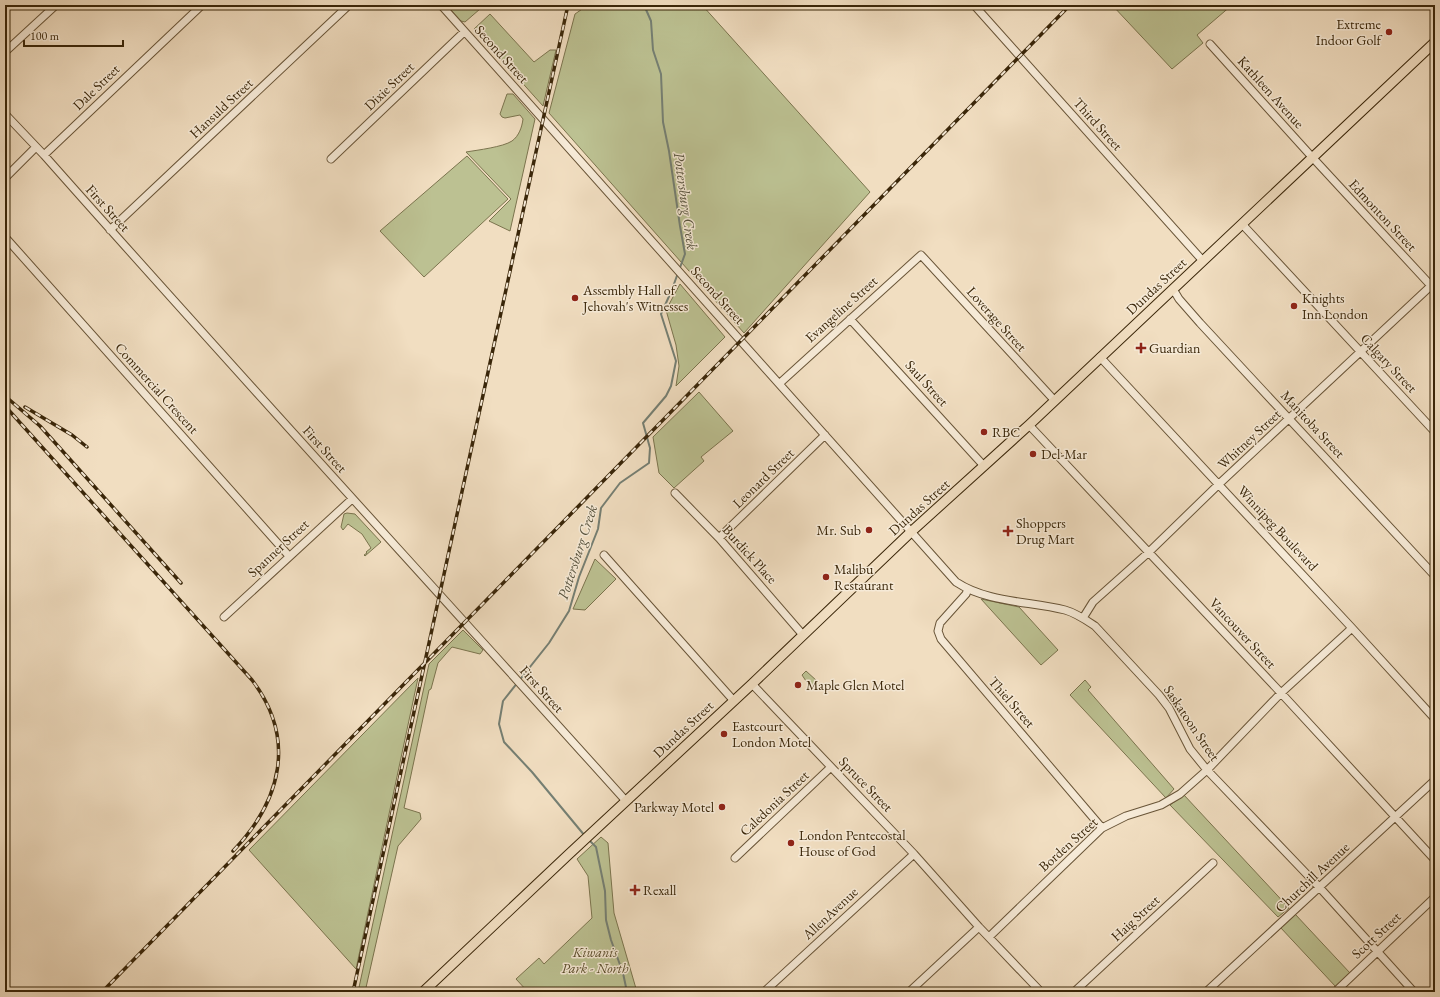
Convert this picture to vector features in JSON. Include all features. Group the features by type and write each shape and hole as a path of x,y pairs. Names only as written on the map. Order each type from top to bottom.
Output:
{"main road":[{"name":"Dundas Street","path":"423,992 626,800 752,684 912,531 1055,401 1435,42"}],"street":[{"path":"5,52 56,5"},
{"name":"Dale Street","path":"44,155 202,5"},
{"name":"Hansuld Street","path":"110,230 349,5"},
{"name":"Second Street","path":"441,5 912,531"},
{"name":"Third Street","path":"974,5 1203,261"},
{"name":"Dixie Street","path":"331,159 464,32"},
{"name":"Kathleen Avenue","path":"1210,44 1312,157"},
{"name":"First Street","path":"5,114 44,155 352,499 451,605 523,688 626,800"},
{"path":"5,178 36,147"},
{"name":"Edmonton Street","path":"1312,157 1434,286"},
{"name":"Calgary Street","path":"1242,224 1435,432"},
{"name":"Commercial Crescent","path":"5,237 290,556"},
{"name":"Evangeline Street","path":"780,383 921,255"},
{"name":"Loverage Street","path":"921,255 1055,401"},
{"name":"Whitney Street","path":"1083,618 1093,602 1149,552 1219,484 1434,286"},
{"name":"Manitoba Street","path":"1173,289 1179,299 1200,323 1435,576"},
{"name":"Saul Street","path":"850,319 984,466"},
{"name":"Winnipeg Boulevard","path":"1100,357 1435,719"},
{"name":"Vancouver Street","path":"1029,425 1282,693 1435,860"},
{"name":"Leonard Street","path":"719,538 825,435"},
{"name":"Burdick Place","path":"675,493 719,538 803,635"},
{"name":"Spanner Street","path":"224,618 352,499"},
{"name":"Saskatoon Street","path":"912,531 956,582 968,590 988,596 1066,610 1083,618 1095,626 1159,695 1168,708 1190,749 1207,770 1320,888 1414,992"},
{"path":"604,555 734,700"},
{"name":"Thiel Street","path":"968,590 940,623 938,631 940,639 1102,828"},
{"name":"Borden Street","path":"989,937 1102,828 1126,816 1161,805 1180,794 1207,770 1282,693 1352,628"},
{"name":"Spruce Street","path":"752,684 914,854 1041,992"},
{"name":"Caledonia Street","path":"735,858 831,767"},
{"name":"Churchill Avenue","path":"1206,992 1435,780"},
{"name":"AllenAvenue","path":"764,992 914,854"},
{"name":"Haig Street","path":"1074,992 1213,863"},
{"name":"Scott Street","path":"1335,992 1435,897"},
{"path":"909,992 980,927"}],"green space":[{"path":"446,5 482,5 484,8 480,9 465,22 461,21"},
{"path":"588,5 702,5 870,192 744,333 549,113 575,14"},
{"path":"1112,5 1232,5 1197,35 1203,43 1172,69"},
{"path":"490,14 534,62 550,50 556,50 543,106 474,29"},
{"path":"507,94 513,94 535,119 510,231 489,221 511,199 466,152 503,145 517,137 523,119 520,115 505,118 500,114"},
{"path":"467,156 508,199 424,277 380,231"},
{"path":"680,284 725,337 676,386 679,366 676,345 666,310"},
{"path":"699,392 733,431 701,457 704,461 674,488 659,473 653,437"},
{"path":"344,514 355,514 381,542 365,556 364,555 367,553 366,552 371,548 362,534 348,524 343,530 341,527"},
{"path":"595,559 616,579 585,610 573,609"},
{"path":"981,599 1019,607 1058,650 1041,665"},
{"path":"463,630 483,650 480,654 452,647 438,663 431,689 429,690 404,808 420,813 421,819 398,846 365,992 358,992 429,664"},
{"path":"806,671 817,681 810,687 802,675"},
{"path":"418,678 356,969 249,850"},
{"path":"1085,680 1091,687 1088,690 1174,789 1166,798 1070,695"},
{"path":"1184,795 1289,908 1278,917 1170,805"},
{"name":"Kiwanis Park - North","path":"601,837 608,843 614,913 637,992 528,992 516,979 539,958 544,964 592,918 588,876 577,859"},
{"path":"1295,914 1350,973 1336,987 1280,927"}],"waterway":[{"name":"Pottersburg Creek","path":"585,836 532,772 504,742 499,724 503,701 549,643 569,611 579,577 598,529 601,508 620,483 649,463 650,448 643,423 666,396 671,386 676,361 661,314 685,254 663,122 661,74 653,50 651,21 644,5"},
{"name":"Pottersburg Creek","path":"588,839 596,847 605,891 606,920 611,940 623,973 627,992"}],"railway":[{"path":"353,992 568,5"},
{"path":"102,992 1070,5"},
{"path":"5,396 40,426 181,583"},
{"path":"5,406 252,680 266,702 275,725 278,747 277,769 272,790 263,811 249,832 233,851"},
{"path":"25,407 72,435 87,447"}],"place":[{"name":"Extreme Indoor Golf","path":"1389,32"},
{"name":"Assembly Hall of Jehovah's Witnesses","path":"575,298"},
{"name":"Knights Inn London","path":"1294,306"},
{"name":"Guardian","path":"1141,348"},
{"name":"RBC","path":"984,432"},
{"name":"Del-Mar","path":"1033,454"},
{"name":"Mr. Sub","path":"869,530"},
{"name":"Shoppers Drug Mart","path":"1008,531"},
{"name":"Malibu Restaurant","path":"826,577"},
{"name":"Maple Glen Motel","path":"798,685"},
{"name":"Eastcourt London Motel","path":"724,734"},
{"name":"Parkway Motel","path":"722,807"},
{"name":"London Pentecostal House of God","path":"791,843"},
{"name":"Rexall","path":"635,890"}]}
